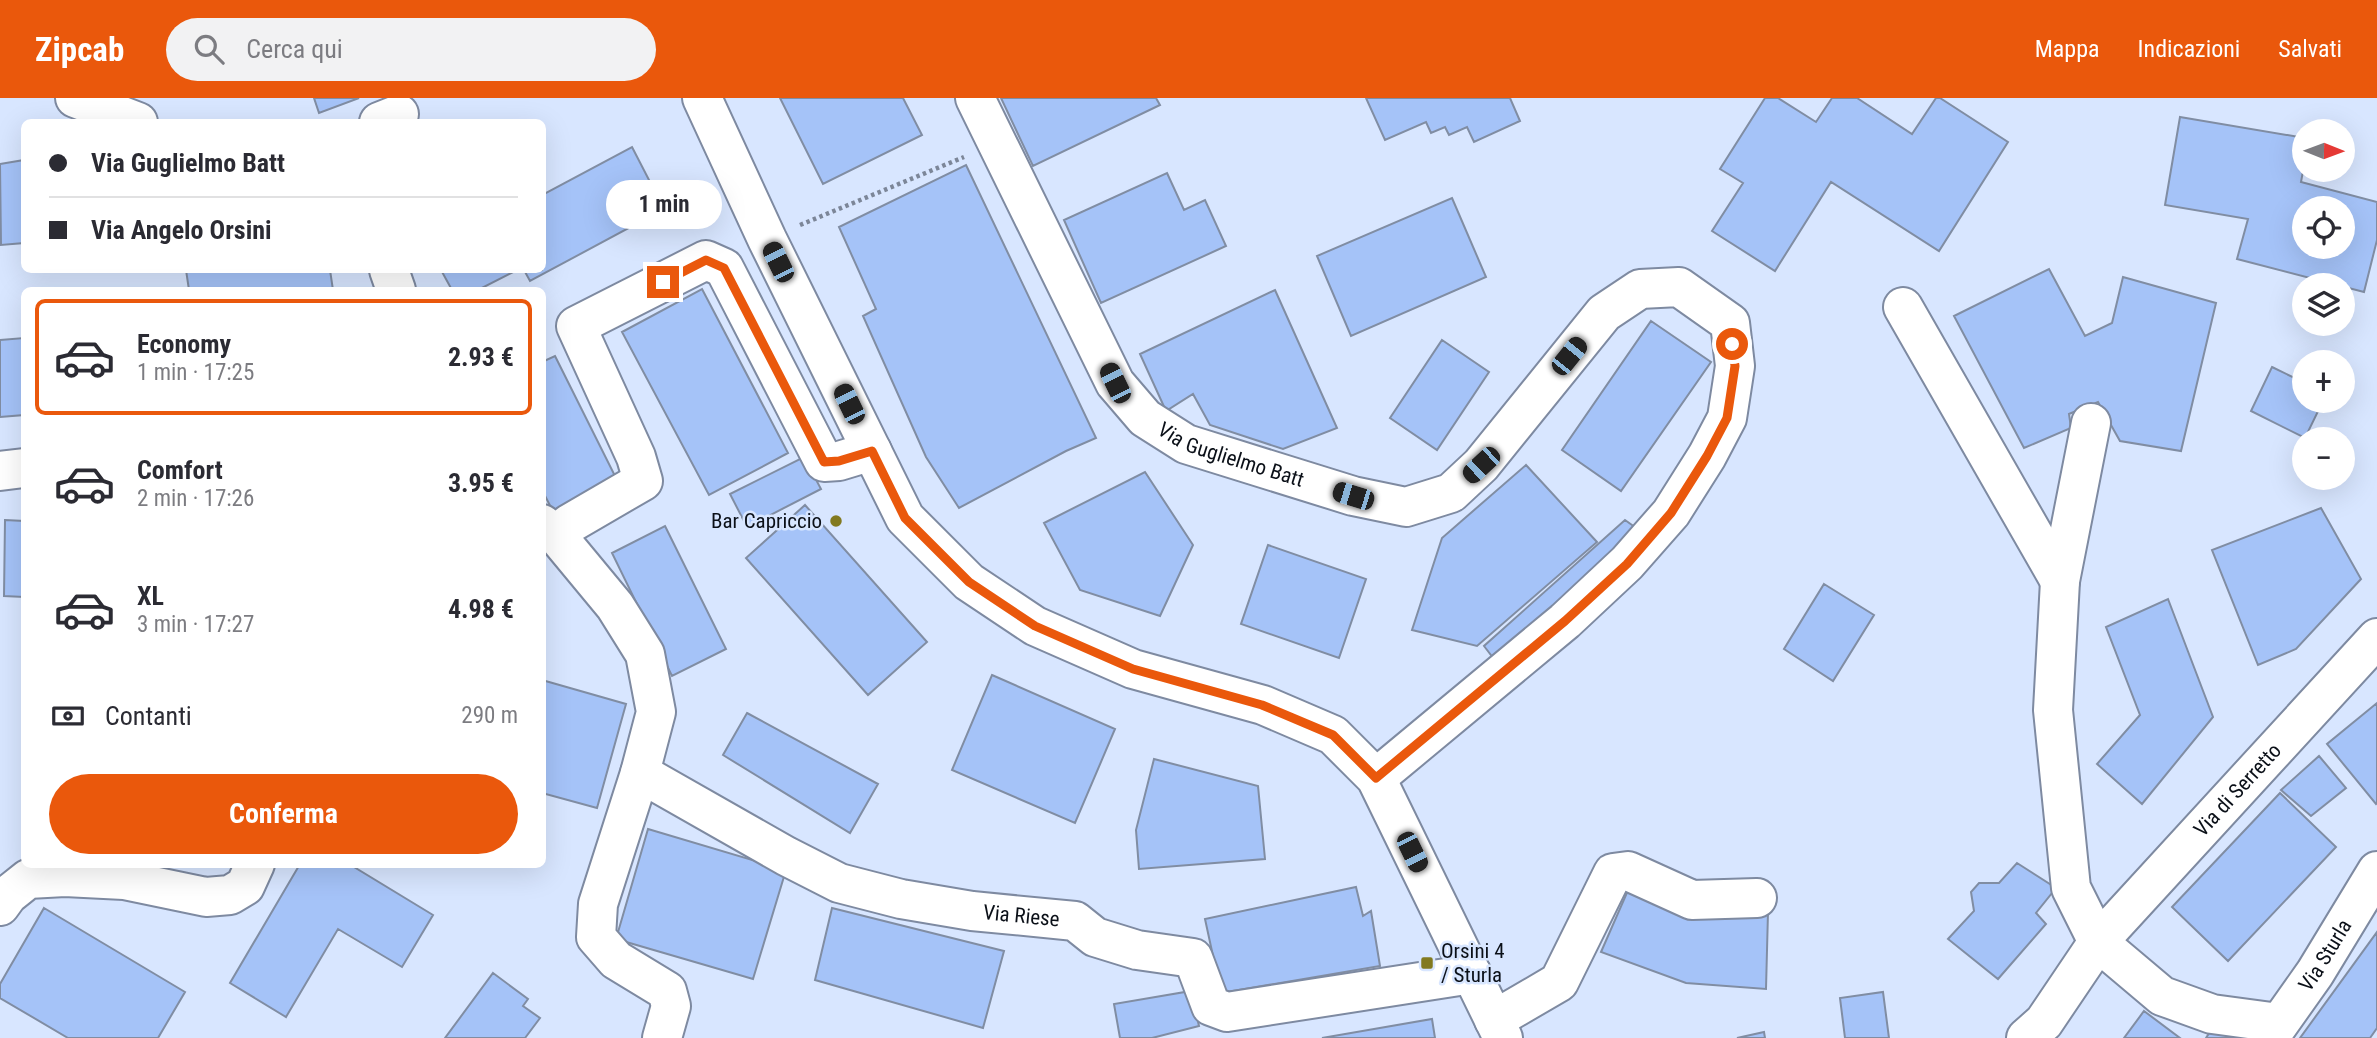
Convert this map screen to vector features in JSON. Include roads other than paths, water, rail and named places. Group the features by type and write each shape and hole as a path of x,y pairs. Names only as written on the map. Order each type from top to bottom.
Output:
{"street":[{"path":"75,98 130,119"},
{"path":"702,98 767,239 855,456 905,518 969,582 1035,626 1133,669 1262,705 1333,735 1376,778 1498,1029 1559,982 1613,873 1628,871 1692,900 1757,898"},
{"name":"Via Guglielmo Batt","path":"975,98 1115,383 1145,418 1186,444 1353,496 1406,507 1451,493 1481,465 1604,313 1640,289 1679,287 1730,323 1735,366 1727,418 1671,513 1627,564 1565,621 1376,778"},
{"path":"666,1022 667,991 616,960 596,937 598,904 640,773 656,712 645,654 615,606 550,530 569,524 643,481 636,457 576,326 706,260 724,268 824,462 855,456"},
{"path":"1903,307 2060,581"},
{"path":"593,368 612,362 658,450"},
{"path":"2091,423 2060,581 2053,710 2071,888 2098,942 2162,996 2212,1014 2274,1030"},
{"path":"0,471 21,468"},
{"name":"Via di Serretto","path":"2026,1038 2044,1022 2098,942 2377,638"},
{"name":"Via Riese","path":"640,773 839,883 901,899 972,911 1075,921 1095,937 1137,950 1193,958 1211,1006 1227,1012 1472,974"},
{"path":"0,906 8,895 28,879 65,877 124,880 206,897 230,895 246,886 253,868"},
{"name":"Via Sturla","path":"2274,1030 2315,973 2377,872"}],"place":[{"name":"Bar Capriccio","path":"836,521"},
{"name":"Orsini 4 / Sturla","path":"1427,963"}]}
